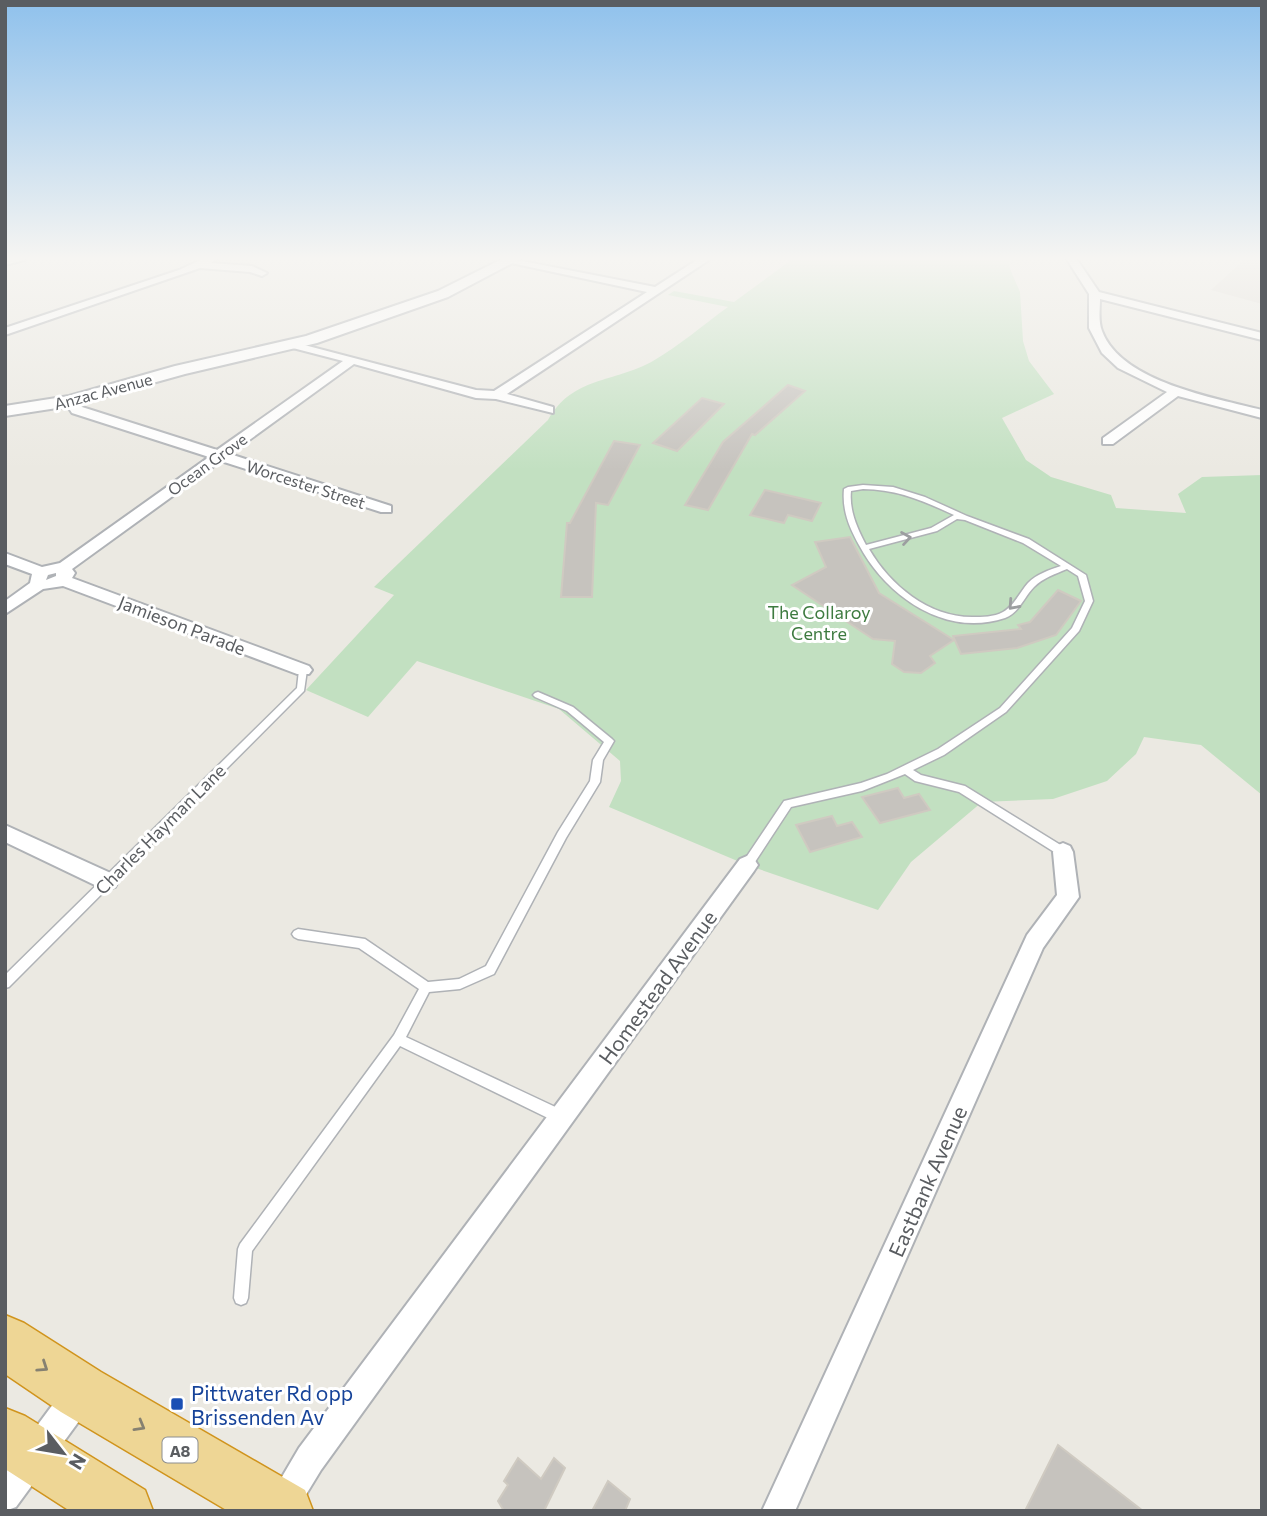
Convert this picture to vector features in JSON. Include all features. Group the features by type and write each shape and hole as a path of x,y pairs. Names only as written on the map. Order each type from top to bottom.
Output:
{"highway":[{"name":"A8","path":"5,1342 80,1392 280,1510"},
{"path":"15,1463 124,1511"}],"street":[{"name":"Anzac Avenue","path":"5,411 70,401 345,329"},
{"path":"497,395 599,329"},
{"path":"1096,329 1112,355 1134,373 1175,392 1262,414"},
{"path":"1230,329 1262,337"},
{"path":"293,344 476,394 497,395 548,410"},
{"name":"Ocean Grove","path":"62,574 218,455 351,361"},
{"path":"1108,441 1175,392"},
{"name":"Worcester Street","path":"70,401 77,410 386,509"},
{"path":"5,558 51,585 62,574"},
{"name":"Jamieson Parade","path":"62,574 303,670"},
{"path":"5,609 41,578"},
{"path":"5,833 107,881"},
{"name":"Eastbank Avenue","path":"778,1511 1035,942 1068,897 1063,852"},
{"name":"Homestead Avenue","path":"280,1510 310,1459 747,865"},
{"path":"15,1463 80,1392"}],"lane":[{"name":"Homestead Avenue","path":"747,865 788,804 862,787 906,770 941,752 1003,710 1076,629 1088,600 1082,575 1026,541 901,491 862,485 848,489 846,501 855,531 864,548"},
{"path":"966,518 956,517 946,526 912,538 877,542 864,548 873,566 892,588 924,609 986,621 1007,614 1034,582 1067,566"},
{"name":"Charles Hayman Lane","path":"5,983 301,689 303,670"},
{"path":"298,934 361,943 426,987 460,984 490,970 562,835 595,782 598,760 609,741 570,709 538,695"},
{"path":"906,770 918,778 962,789 1063,852"},
{"path":"241,1298 246,1249 398,1039 426,987"},
{"path":"398,1039 562,1117"}],"green space":[{"name":"The Collaroy Centre","path":"699,329 1022,329 1029,361 1054,394 1002,418 1026,460 1051,477 1111,495 1116,508 1186,513 1178,494 1202,477 1262,475 1262,795 1201,745 1144,737 1136,754 1107,781 1053,799 982,802 911,862 878,910 747,865 609,807 621,781 620,761 559,709 417,661 368,717 306,690 394,595 374,587 548,420 569,395 595,382 653,361"}],"building":[{"path":"788,385 805,391 755,435 752,434 708,510 685,505 723,442"},
{"path":"702,398 724,404 677,451 653,443"},
{"path":"614,441 640,445 608,505 596,503 592,597 561,597 567,523 570,523"},
{"path":"765,490 821,503 812,521 788,515 784,523 750,515"},
{"path":"850,537 879,593 954,640 930,656 935,663 921,673 904,672 892,664 895,641 873,639 792,585 826,567 815,542"},
{"path":"1058,590 1081,601 1056,635 1017,648 961,654 953,636 1021,629 1018,625 1030,622"},
{"path":"898,788 904,798 919,794 930,810 880,823 862,797"},
{"path":"832,816 837,826 852,822 862,837 810,852 796,825"},
{"path":"1058,1445 1143,1511 1025,1511"},
{"path":"518,1458 541,1479 554,1458 565,1468 544,1511 504,1511 498,1501 508,1485 504,1481"},
{"path":"608,1481 630,1499 625,1511 592,1511"}],"place":[{"name":"Pittwater Rd opp Brissenden Av","path":"177,1404"}]}
